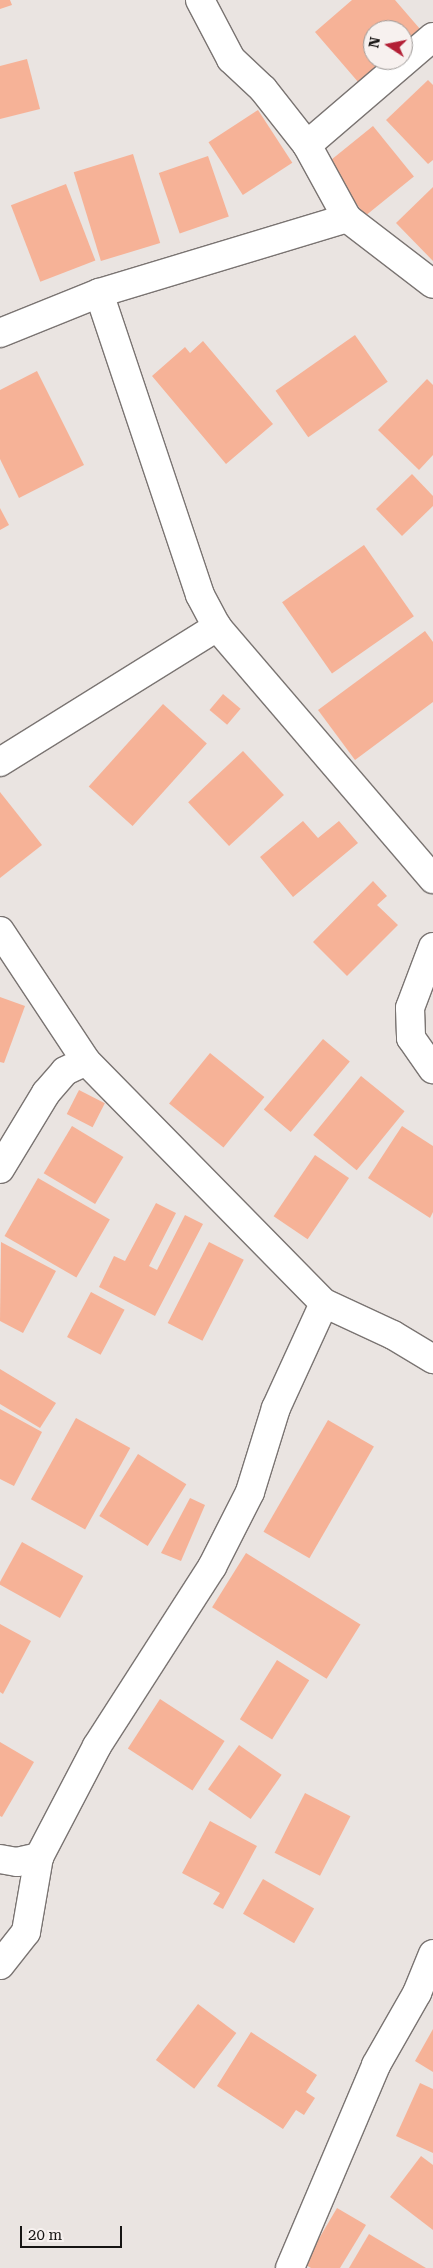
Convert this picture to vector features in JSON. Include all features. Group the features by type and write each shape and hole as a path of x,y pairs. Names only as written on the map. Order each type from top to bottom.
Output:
{"street":[{"path":"200,0 231,59 263,90 307,145 347,218 433,284"},
{"path":"307,145 433,37"},
{"path":"0,333 100,293 347,218"},
{"path":"100,293 200,595 218,627 433,879"},
{"path":"0,762 218,627"},
{"path":"0,931 86,1061 324,1303 393,1334 433,1359"},
{"path":"433,947 410,1008 411,1038 433,1069"},
{"path":"0,1169 46,1094 65,1071 86,1061"},
{"path":"0,1965 26,1932 39,1857 97,1746 212,1567 250,1492 276,1408 324,1303"},
{"path":"0,1859 17,1862 39,1857"},
{"path":"290,2268 376,2065 417,1993 433,1954"}],"building":[{"path":"0,0 10,0 12,5 0,9"},
{"path":"352,0 395,0 412,20 363,20 363,70 374,70 359,83 315,32"},
{"path":"413,21 420,29 413,35"},
{"path":"27,59 40,109 0,119 0,66"},
{"path":"428,80 433,85 433,160 428,164 386,120"},
{"path":"258,110 292,163 243,195 209,142"},
{"path":"373,126 414,177 366,216 325,165"},
{"path":"133,154 160,243 101,261 74,172"},
{"path":"208,156 229,217 180,233 159,173"},
{"path":"66,184 95,261 40,282 11,205"},
{"path":"433,187 433,261 396,223"},
{"path":"355,335 388,382 308,437 276,391"},
{"path":"203,341 273,424 226,464 152,376 185,347 190,353"},
{"path":"37,371 84,465 19,498 0,459 0,390"},
{"path":"427,379 433,385 433,455 419,470 378,430"},
{"path":"412,474 433,496 433,506 402,536 376,509"},
{"path":"0,508 9,525 0,530"},
{"path":"364,545 414,616 332,674 282,602"},
{"path":"425,631 433,642 433,702 355,760 318,710"},
{"path":"223,694 241,709 227,725 210,710"},
{"path":"163,704 207,743 133,826 89,786"},
{"path":"243,751 284,795 229,846 188,802"},
{"path":"0,792 42,845 0,878"},
{"path":"303,821 318,838 339,821 358,843 293,897 260,857"},
{"path":"373,881 387,896 377,905 398,925 347,976 313,942"},
{"path":"0,997 25,1006 4,1063 0,1062"},
{"path":"323,1039 350,1061 291,1132 264,1109"},
{"path":"210,1053 264,1097 223,1148 169,1104"},
{"path":"361,1076 405,1111 357,1170 313,1135"},
{"path":"79,1090 105,1103 93,1127 67,1114"},
{"path":"72,1126 123,1157 95,1204 44,1173"},
{"path":"402,1126 433,1146 433,1212 430,1218 368,1178"},
{"path":"315,1155 349,1178 308,1239 274,1216"},
{"path":"38,1178 110,1220 76,1278 4,1236"},
{"path":"156,1203 176,1213 149,1266 157,1270 185,1215 203,1224 155,1316 99,1287 114,1256 125,1261"},
{"path":"1,1242 56,1271 23,1333 0,1321"},
{"path":"209,1242 244,1260 202,1341 168,1323"},
{"path":"91,1292 125,1310 101,1355 67,1337"},
{"path":"0,1369 56,1403 40,1428 0,1404"},
{"path":"0,1409 42,1432 14,1486 0,1479"},
{"path":"76,1418 130,1448 85,1529 31,1499"},
{"path":"328,1420 374,1446 309,1558 264,1532"},
{"path":"138,1454 186,1484 148,1546 99,1516"},
{"path":"190,1498 205,1505 181,1561 161,1553"},
{"path":"22,1542 83,1576 60,1618 0,1585"},
{"path":"246,1553 360,1625 327,1679 212,1607"},
{"path":"0,1624 31,1641 3,1694 0,1692"},
{"path":"277,1660 309,1680 272,1740 240,1719"},
{"path":"160,1699 225,1741 192,1790 128,1748"},
{"path":"0,1742 34,1762 2,1817 0,1816"},
{"path":"239,1745 282,1775 251,1819 208,1789"},
{"path":"305,1793 350,1816 320,1876 275,1853"},
{"path":"210,1821 257,1846 223,1909 213,1904 220,1893 182,1873"},
{"path":"263,1879 314,1908 294,1943 243,1914"},
{"path":"198,2004 236,2033 194,2089 156,2060"},
{"path":"433,2029 433,2072 415,2061"},
{"path":"251,2032 317,2075 306,2092 315,2098 304,2115 296,2110 283,2129 217,2086"},
{"path":"420,2083 433,2089 433,2153 396,2136"},
{"path":"421,2156 433,2165 433,2230 390,2197"},
{"path":"337,2208 366,2225 340,2268 311,2268 304,2264"},
{"path":"369,2234 426,2268 349,2268"}]}
